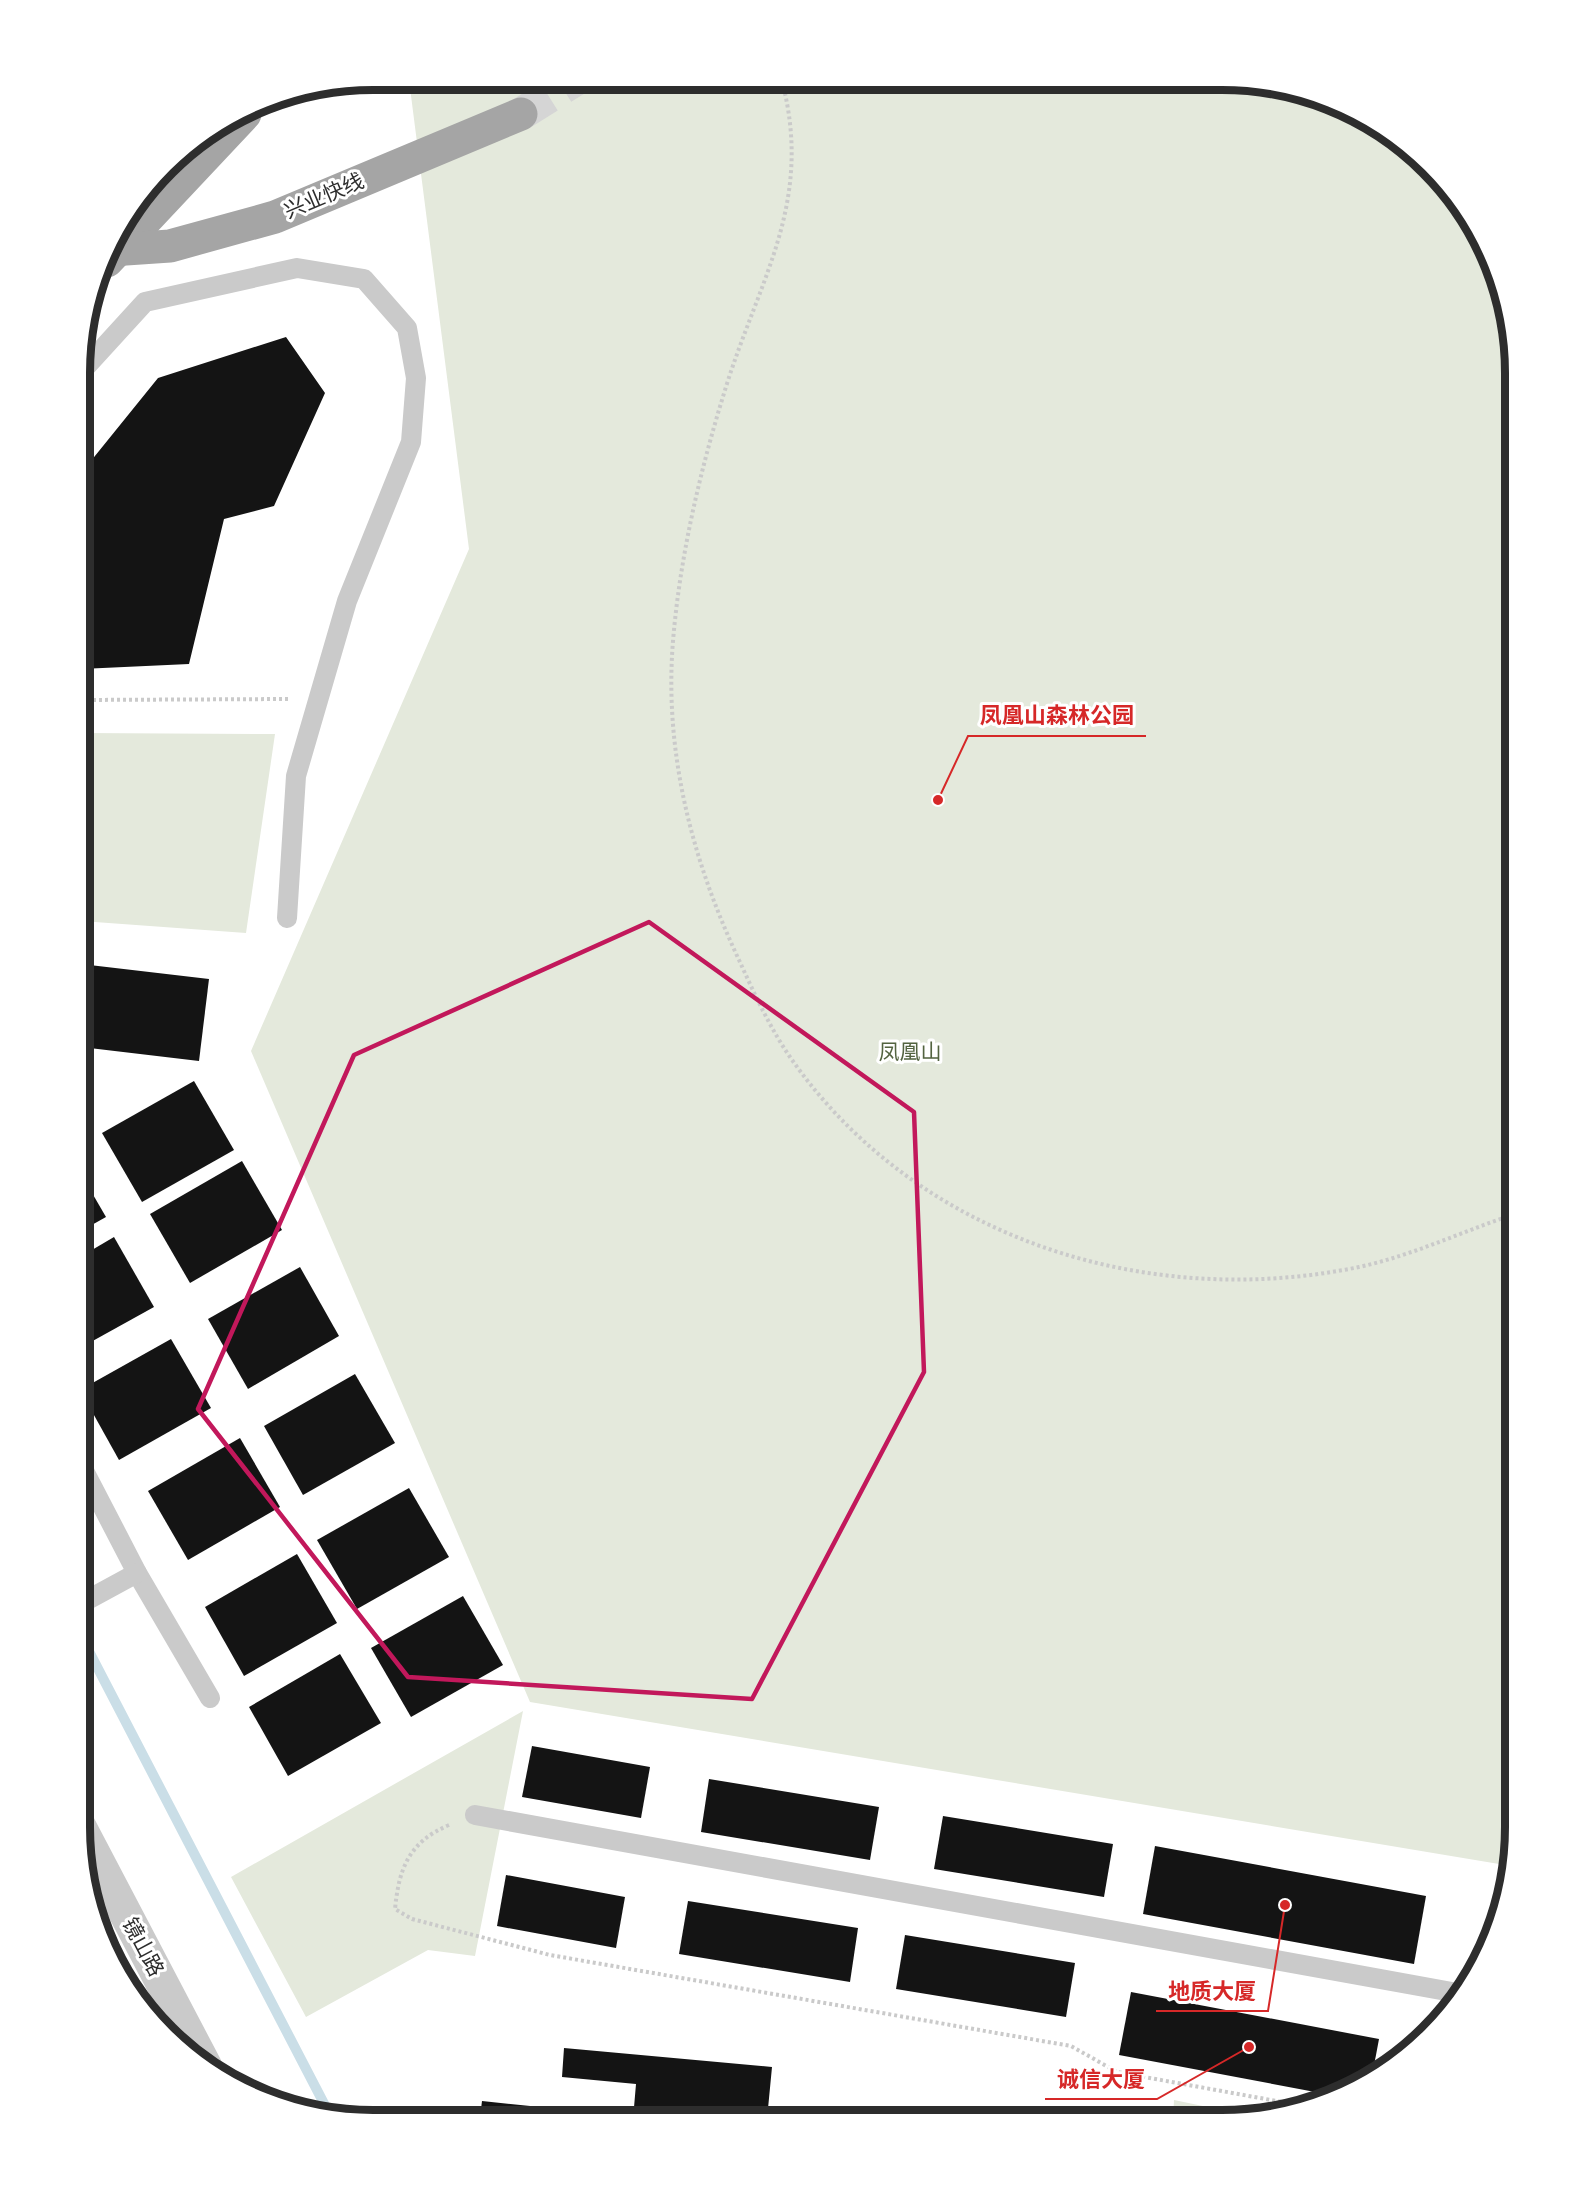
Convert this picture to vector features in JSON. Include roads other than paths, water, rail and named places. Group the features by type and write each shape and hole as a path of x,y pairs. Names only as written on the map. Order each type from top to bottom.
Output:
{"main road":[{"name":"兴业快线","path":"118,249 170,246 274,217 521,114"},
{"path":"119,248 233,127"}],"street":[{"name":"镜山路","path":"91,1848 196,2048"}],"lane":[{"path":"91,362 145,302 297,268 364,279 407,328 416,378 411,442 347,601 296,776 287,918"},
{"path":"90,1482 137,1573 210,1698"},
{"path":"90,1598 137,1573"},
{"path":"475,1815 1452,1992"}],"waterway":[{"path":"90,1653 325,2106"}],"tunnel":[{"path":"521,114 559,90"}],"place":[{"name":"凤凰山森林公园","path":"938,800"},
{"name":"地质大厦","path":"1285,1905"},
{"name":"诚信大厦","path":"1249,2047"}],"park label":[{"name":"凤凰山","path":"910,1052"}]}
